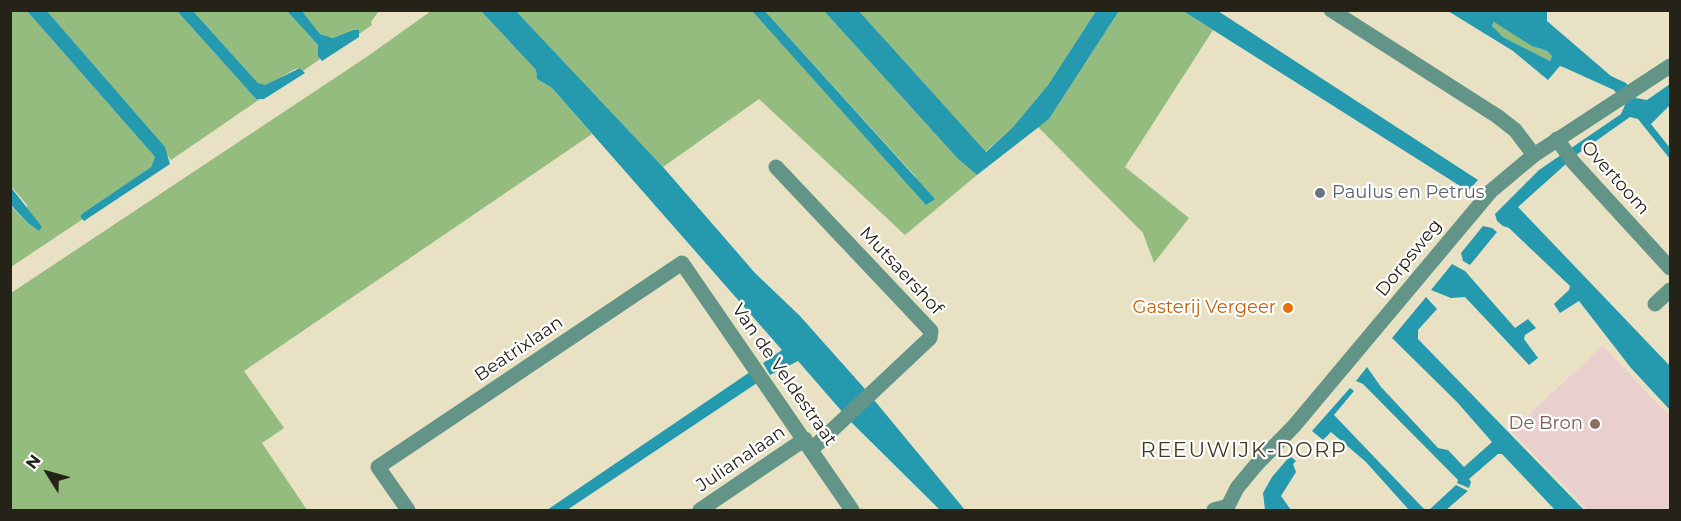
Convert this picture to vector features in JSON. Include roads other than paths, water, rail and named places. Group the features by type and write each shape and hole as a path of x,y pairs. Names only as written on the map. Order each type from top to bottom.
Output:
{"street":[{"path":"1331,10 1497,116 1515,130 1534,154"},
{"name":"Dorpsweg","path":"1225,509 1237,488 1256,465 1294,426 1476,207 1512,170 1534,154 1560,145 1615,103 1671,66"},
{"name":"Overtoom","path":"1560,145 1573,162 1671,267"},
{"name":"Mutsaershof","path":"776,167 931,330 930,338 850,417 809,444"},
{"name":"Van de Veldestraat","path":"682,263 752,361 852,510"},
{"name":"Beatrixlaan","path":"408,510 378,467 682,263"},
{"path":"1655,304 1671,290"},
{"name":"Julianalaan","path":"700,510 809,444"}],"water":[{"path":"27,11 47,11 165,147 170,164 84,221 80,216 83,213 151,167 155,157"},
{"path":"177,11 193,11 258,83 265,85 300,68 305,73 264,99 256,99"},
{"path":"287,11 302,11 320,34 333,38 359,30 359,37 322,61 318,56 318,45"},
{"path":"481,11 516,11 663,167 755,273 800,316 865,389 965,510 940,510 852,423 798,361 770,375 763,363 782,350 552,88 537,79 536,70"},
{"path":"752,11 765,11 935,199 926,205"},
{"path":"824,11 859,11 986,152 1013,127 1048,85 1096,11 1119,11 1049,119 977,175 958,159"},
{"path":"1183,11 1218,11 1478,180 1468,191"},
{"path":"1448,11 1547,11 1547,21 1611,76 1626,83 1636,98 1647,100 1670,84 1670,105 1651,124 1670,148 1670,159 1638,119 1630,117 1576,155 1518,207 1670,366 1670,410 1631,368 1579,301 1560,313 1554,304 1569,290 1570,286 1509,228 1497,221 1495,214 1539,170 1621,114 1625,105 1614,90 1560,66 1548,80 1513,51","holes":["1494,22 1532,46 1547,51 1552,56 1550,61 1503,37 1492,26"]},
{"path":"10,186 42,227 39,231 11,205"},
{"path":"1483,226 1497,232 1470,265 1463,261 1461,253"},
{"path":"1452,264 1465,271 1515,328 1528,319 1536,328 1525,335 1524,339 1538,358 1529,365 1465,297 1451,298 1431,290"},
{"path":"1426,297 1437,309 1418,330 1418,339 1584,510 1555,510 1502,454 1498,454 1469,479 1471,482 1469,488 1457,483 1458,480 1363,384 1356,381 1367,367 1381,387 1438,448 1448,450 1464,467 1492,442 1457,402 1392,338"},
{"path":"750,372 757,383 567,510 547,510"},
{"path":"1350,388 1354,391 1334,415 1425,510 1409,510 1366,462 1331,432 1323,440 1312,431"},
{"path":"1290,456 1296,461 1293,464 1296,472 1281,496 1291,510 1265,510 1263,493 1272,477"},
{"path":"1456,485 1468,491 1446,510 1429,510"}],"place":[{"name":"Paulus en Petrus","path":"1320,193"},
{"name":"Gasterij Vergeer","path":"1288,308"},
{"name":"De Bron","path":"1595,424"}],"district":[{"name":"REEUWIJK-DORP","path":"1244,451"}]}
